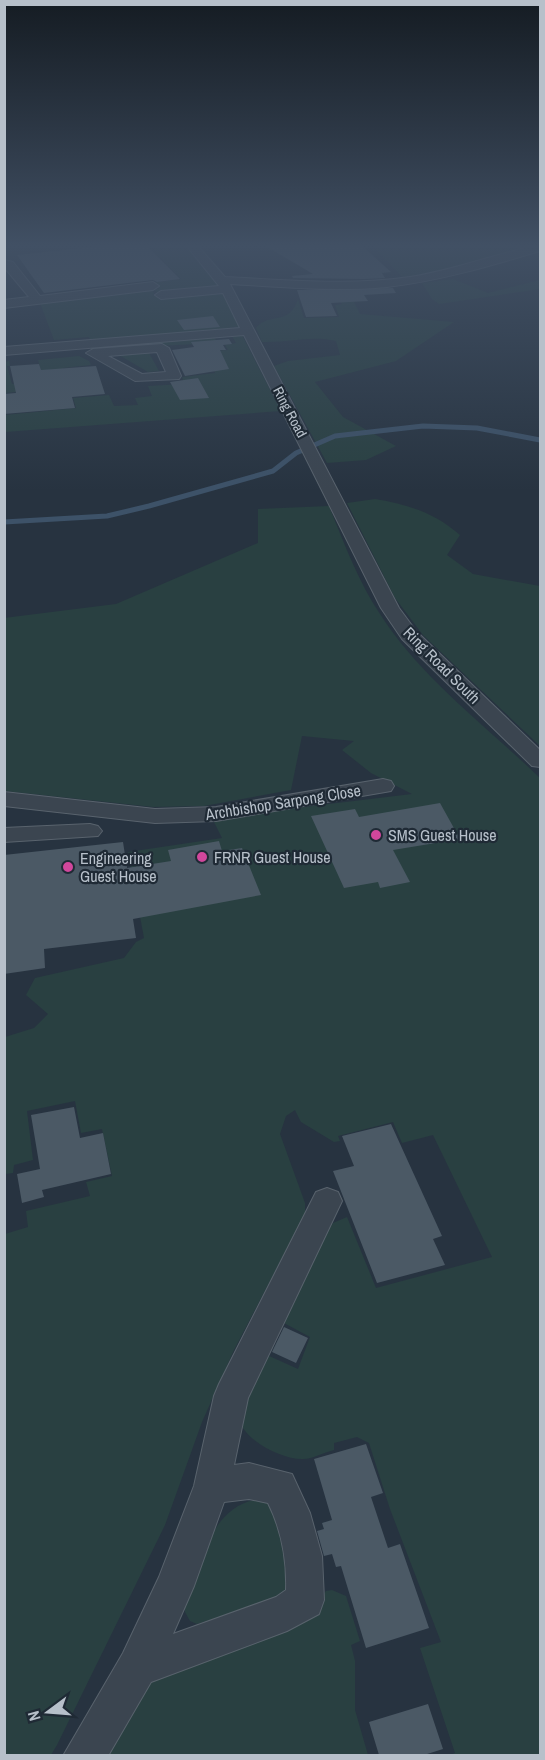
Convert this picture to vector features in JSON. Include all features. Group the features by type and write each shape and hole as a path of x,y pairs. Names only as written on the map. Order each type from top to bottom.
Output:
{"street":[{"name":"Ring Road","path":"246,327 346,523"},
{"path":"4,360 248,331"},
{"path":"4,351 90,349 162,348 174,376 140,378 90,349"},
{"name":"Ring Road South","path":"346,523 390,608 409,635 540,761"},
{"name":"Archbishop Sarpong Close","path":"4,799 155,816 216,814 383,786"},
{"path":"4,835 90,831"},
{"path":"84,1755 136,1667 175,1586 212,1486 231,1396 327,1201"},
{"path":"136,1667 287,1612 305,1599 307,1575 288,1502 279,1487 249,1481 212,1486"}],"green space":[{"path":"49,327 238,327 91,342 89,337 54,340"},
{"path":"446,327 396,361 315,382 343,417 396,446 366,460 327,463 274,366 288,361 340,355 336,341 309,339 262,342 256,328"},
{"path":"242,335 281,411 5,432 5,415 76,408 73,398 109,395 114,406 138,405 135,398 152,396 148,386 184,384 182,377 215,373 213,367 216,351 228,350 225,345 236,343 232,336"},
{"path":"214,337 220,346 197,344 99,349 96,346"},
{"path":"148,351 159,371 148,372 119,355"},
{"path":"79,356 89,361 91,365 63,368 69,387 5,393 5,362 9,361 10,366 7,366 12,384 44,381 38,360"},
{"path":"375,499 431,515 450,527 460,535 447,555 473,574 540,586 540,746 423,635 395,598 347,503"},
{"path":"329,506 365,588 396,637 434,680 540,778 540,1755 450,1755 455,1753 420,1648 441,1642 390,1509 369,1443 357,1437 334,1443 334,1450 314,1457 294,1458 261,1445 251,1437 239,1420 239,1410 244,1396 267,1355 298,1369 310,1337 284,1323 325,1234 333,1223 347,1217 376,1288 492,1257 433,1135 402,1143 393,1122 338,1136 340,1141 334,1142 301,1122 295,1110 286,1116 280,1134 305,1203 305,1214 234,1350 202,1422 165,1525 57,1745 51,1755 5,1755 5,1234 28,1227 26,1211 90,1196 86,1182 112,1176 102,1129 81,1133 75,1101 27,1111 33,1160 14,1165 13,1173 5,1174 5,1037 34,1028 48,1014 26,995 35,978 124,958 136,942 144,938 128,852 222,838 212,818 412,794 371,773 342,750 354,741 302,736 291,790 204,806 153,807 5,791 4,618 116,604 258,543 258,509"},
{"path":"254,1500 270,1502 280,1510 294,1589 276,1600 197,1624 190,1621 185,1612 184,1600 209,1540 227,1514 239,1505"},
{"path":"332,1590 346,1596 360,1641 351,1645 355,1661 355,1710 368,1755 95,1756 136,1693 161,1671 320,1598 326,1591"}],"building":[{"path":"182,327 218,327 184,330"},
{"path":"229,339 232,344 223,345 226,350 220,350 229,369 185,376 172,350 194,347 191,342"},
{"path":"39,364 41,370 96,366 105,394 72,397 75,408 4,414 4,394 16,393 10,366"},
{"path":"198,378 209,398 180,400 170,382"},
{"path":"440,803 460,839 393,850 410,882 380,888 378,882 344,888 311,816 355,809 359,817"},
{"path":"219,841 222,851 242,848 261,895 133,919 136,938 44,949 45,968 4,974 4,855 123,842 127,868 171,861 168,850"},
{"path":"74,1107 80,1138 103,1133 111,1174 42,1190 44,1197 22,1203 17,1174 40,1169 31,1115"},
{"path":"391,1124 442,1236 433,1239 445,1265 377,1283 333,1171 354,1166 342,1136"},
{"path":"284,1327 308,1338 296,1363 272,1352"},
{"path":"366,1444 383,1493 371,1497 388,1548 400,1544 429,1628 366,1648 341,1566 336,1567 332,1554 324,1556 317,1531 324,1529 322,1523 332,1520 314,1459"},
{"path":"428,1704 443,1749 424,1755 379,1755 369,1722"}],"waterway":[{"path":"4,522 107,516 149,506 273,471 296,453 335,436 423,426 477,428 540,440"}],"place":[{"name":"SMS Guest House","path":"376,835"},
{"name":"FRNR Guest House","path":"202,857"},
{"name":"Engineering Guest House","path":"68,867"}]}
